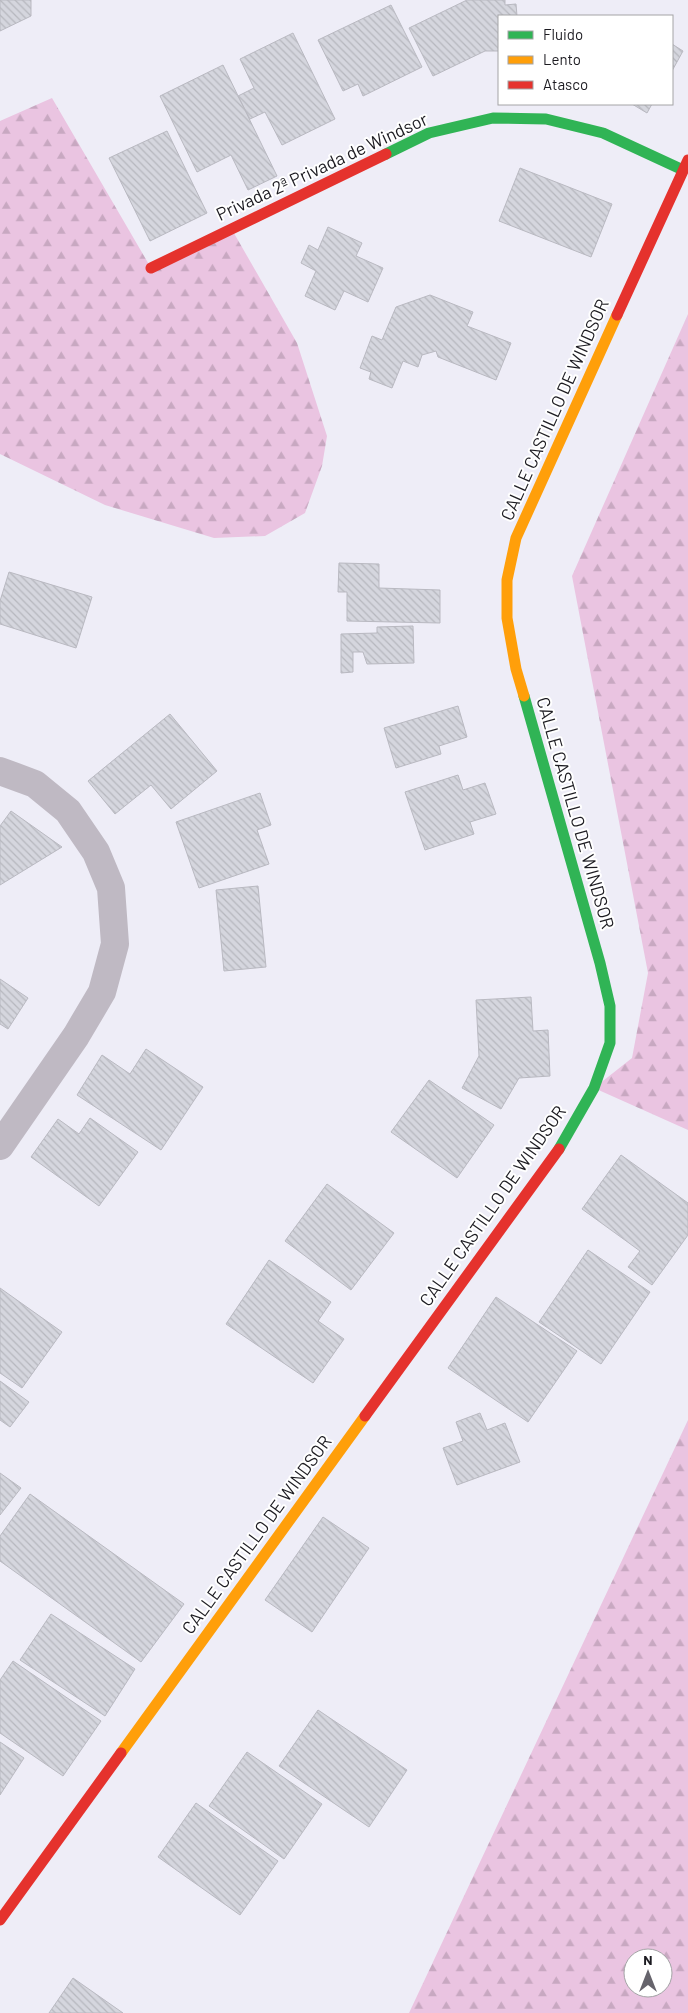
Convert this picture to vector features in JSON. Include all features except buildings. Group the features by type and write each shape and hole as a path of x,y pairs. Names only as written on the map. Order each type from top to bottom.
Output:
{"street":[{"name":"Privada 2ª Privada de Windsor","path":"151,268 429,133 492,118 546,119 603,133 685,165"},
{"name":"CALLE CASTILLO DE WINDSOR","path":"0,1920 565,1141 594,1088 610,1044 610,1006 600,963 516,669 507,618 507,580 516,538 533,497 685,165"},
{"path":"0,771 35,784 68,811 96,852 111,888 115,944 102,992 76,1036 0,1146"}],"green space":[{"path":"52,98 151,268 231,228 297,343 327,436 322,466 305,513 265,536 214,538 105,505 0,454 0,121"},
{"path":"688,314 688,1130 594,1088 632,1058 648,973 572,576"},
{"path":"688,1420 688,2013 409,2013"}],"traffic: fast":[{"path":"386,154 429,133 493,118 546,119 603,133 683,170"},
{"path":"524,696 600,963 610,1006 610,1043 594,1088 559,1149"}],"traffic: slow":[{"path":"524,696 516,669 507,618 507,580 516,538 617,315"},
{"path":"121,1753 365,1416"}],"traffic: jam":[{"path":"151,268 386,154"},
{"path":"617,315 688,160"},
{"path":"365,1416 559,1149"},
{"path":"0,1920 121,1753"}]}
